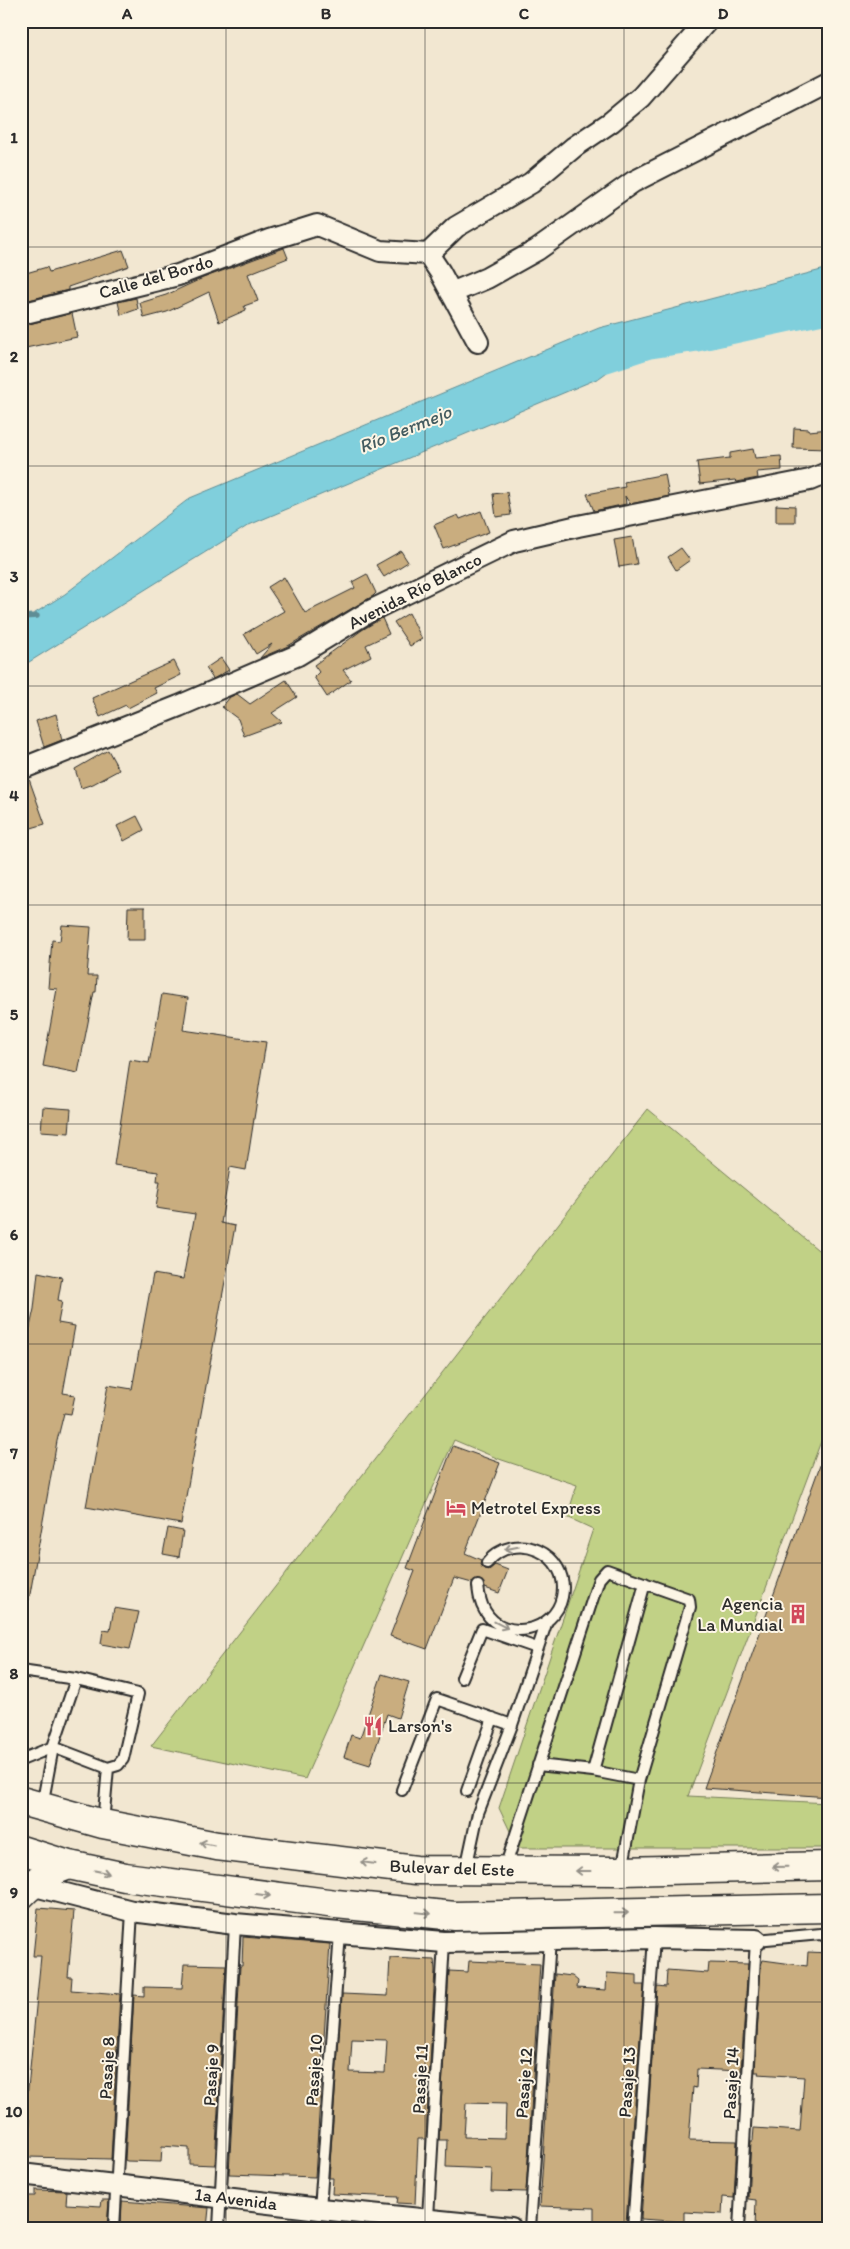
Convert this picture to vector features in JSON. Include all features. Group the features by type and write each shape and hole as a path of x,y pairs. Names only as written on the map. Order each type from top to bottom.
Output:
{"highway":[{"name":"Bulevar del Este","path":"32,1804 103,1824 217,1846 416,1870 622,1871 829,1866"},
{"path":"21,1850 69,1865 125,1877 326,1903 456,1916 829,1908"},
{"path":"26,1890 48,1873 69,1865"}],"street":[{"path":"478,342 428,254 456,227 531,183 574,147 611,122 641,97 706,21"},
{"path":"451,293 487,278 537,250 633,182 829,82"},
{"name":"Calle del Bordo","path":"21,314 178,275 268,240 317,225 380,251 428,254"},
{"name":"Avenida Río Blanco","path":"21,769 180,706 298,655 370,611 514,541 587,524 810,480 829,472"},
{"path":"26,1890 132,1911 235,1924 444,1942 654,1938 756,1940"},
{"name":"1a Avenida","path":"21,2174 320,2209 428,2218 511,2228"}],"lane":[{"path":"478,1586 479,1599 485,1612 495,1622 507,1628 521,1631 535,1628 547,1621 556,1611 562,1598 563,1584 559,1570 552,1558 540,1550 527,1546 513,1546 500,1551 487,1562"},
{"path":"504,1870 599,1578 607,1570 689,1599 690,1607 639,1780 622,1871"},
{"path":"594,1771 645,1583"},
{"path":"466,1870 478,1813 512,1725 547,1621"},
{"path":"462,1678 482,1629 537,1648"},
{"path":"21,1671 76,1679 138,1694 123,1760 118,1765 108,1768 53,1747 21,1760"},
{"path":"32,1804 76,1679"},
{"path":"402,1790 437,1699 512,1725"},
{"path":"468,1791 493,1718"},
{"path":"538,1765 594,1771 639,1780"},
{"path":"103,1824 108,1768"},
{"name":"Pasaje 8","path":"114,2228 132,1911"},
{"name":"Pasaje 9","path":"219,2228 235,1924"},
{"name":"Pasaje 10","path":"320,2209 340,1933"},
{"path":"756,1940 821,1934 829,1938"},
{"name":"Pasaje 13","path":"633,2228 654,1938"},
{"name":"Pasaje 12","path":"530,2228 550,1940"},
{"name":"Pasaje 14","path":"739,2228 756,1940"},
{"name":"Pasaje 11","path":"428,2218 444,1942"}],"green space":[{"path":"648,1109 829,1259 829,1420 688,1796 829,1803 829,1848 518,1848 499,1808 593,1529 567,1517 577,1485 499,1459 454,1440 305,1779 151,1746"}],"water":[{"path":"829,268 829,307 694,336 647,343 599,378 249,525 21,667 21,622 65,594 190,498 599,328"}],"building":[{"path":"284,248 288,258 248,274 258,301 244,306 246,310 219,322 209,292 167,312 144,318 140,303 166,295 203,278"},
{"path":"123,250 129,266 68,287 68,290 21,302 21,278 27,276 26,273 47,267 49,272"},
{"path":"136,298 138,309 121,315 118,302"},
{"path":"72,313 77,337 21,349 21,326"},
{"path":"794,428 809,429 809,431 829,429 829,449 793,448"},
{"path":"753,449 755,458 781,456 782,470 757,472 758,478 737,482 735,480 700,484 697,462 730,458 730,453"},
{"path":"665,474 669,496 630,504 625,496 626,504 594,511 587,494 625,487 624,482"},
{"path":"507,492 511,515 496,517 493,494"},
{"path":"776,505 795,506 795,522 776,522"},
{"path":"481,511 489,532 444,549 434,525 458,515 460,519"},
{"path":"632,537 637,564 619,567 614,540"},
{"path":"681,548 690,560 676,570 668,557"},
{"path":"401,551 408,562 384,577 376,565"},
{"path":"367,574 376,593 373,596 288,646 260,658 272,644 256,654 244,634 284,611 268,587 284,577 305,613 355,588 352,582"},
{"path":"409,613 422,639 410,646 394,622"},
{"path":"382,618 389,634 366,645 371,656 343,670 351,680 327,697 314,677 319,672 314,665 362,630"},
{"path":"221,658 229,670 213,679 206,668"},
{"path":"174,661 181,675 154,688 157,693 128,708 126,705 100,717 92,698"},
{"path":"286,680 297,697 272,713 282,722 244,736 238,719 222,707 230,697 237,694 250,704"},
{"path":"56,714 62,740 44,747 36,721"},
{"path":"108,750 119,770 93,784 81,788 75,769"},
{"path":"29,779 45,824 21,831 21,781"},
{"path":"137,816 144,830 124,841 117,826"},
{"path":"128,907 145,907 145,940 127,940"},
{"path":"62,925 91,927 87,976 97,976 96,992 94,992 78,1073 43,1066 57,989 48,988 52,940 60,941"},
{"path":"162,994 188,998 183,1030 266,1042 246,1170 230,1167 221,1223 235,1226 181,1524 86,1507 108,1385 132,1389 153,1274 183,1279 195,1214 156,1208 160,1181 157,1181 158,1172 114,1165 130,1060 149,1063"},
{"path":"43,1107 71,1109 69,1133 41,1131"},
{"path":"38,1272 62,1277 58,1300 62,1301 58,1323 75,1326 63,1393 75,1395 71,1414 64,1413 57,1441 29,1600 21,1599 21,1423 26,1396 21,1396 21,1367 34,1309"},
{"name":"Metrotel Express","path":"453,1446 500,1463 465,1553 481,1560 480,1565 484,1569 489,1570 495,1565 508,1570 499,1593 485,1588 480,1580 472,1583 454,1578 427,1649 390,1636 415,1571 407,1568"},
{"name":"Agencia La Mundial","path":"827,1446 829,1447 829,1797 704,1788"},
{"path":"168,1528 183,1531 179,1557 163,1554"},
{"path":"114,1608 139,1612 130,1649 101,1644 103,1630 110,1631"},
{"name":"Larson's","path":"382,1674 409,1682 398,1718 387,1714 370,1765 344,1757 351,1735 360,1738"},
{"path":"38,1908 74,1911 68,1977 72,1977 71,1990 120,1994 111,2159 28,2157 30,2120 25,2119 41,1956 33,1956"},
{"path":"243,1937 330,1944 315,2177 229,2174"},
{"path":"808,1952 829,1953 829,2228 755,2228 756,2200 748,2199 751,2141 753,2141 754,2128 800,2131 804,2077 758,2074 759,2072 755,2072 761,1965 763,1960 807,1966"},
{"path":"390,1958 434,1960 426,2139 418,2139 415,2204 397,2203 398,2197 332,2194 333,2178 329,2178 342,1994 388,1996","holes":["352,2039 387,2040 385,2073 350,2072"]},
{"path":"469,1961 540,1964 526,2192 491,2191 492,2169 446,2167 447,2140 439,2140 449,1971 468,1972","holes":["466,2103 506,2104 505,2138 464,2137"]},
{"path":"709,1963 748,1964 741,2071 697,2069 696,2088 693,2087 689,2140 737,2141 734,2198 723,2197 722,2214 684,2212 684,2222 641,2219 657,1986 666,1987 667,1970 708,1973"},
{"path":"184,1964 226,1965 215,2165 189,2164 189,2148 162,2146 161,2162 127,2161 125,2160 134,1995 144,1996 144,1987 182,1988"},
{"path":"607,1973 637,1975 637,1985 644,1985 626,2223 594,2221 594,2208 540,2206 555,1974 572,1976 578,1981 577,1988 606,1990"},
{"path":"35,2190 67,2191 66,2204 101,2206 102,2200 109,2200 107,2228 21,2228 21,2196 35,2196"},
{"path":"122,2201 209,2208 207,2228 121,2228"}],"waterway":[{"name":"Río Bermejo","path":"604,357 647,343 694,336 829,307"},
{"path":"21,617 37,616"}],"place":[{"name":"Metrotel Express","path":"456,1508"},
{"name":"Agencia La Mundial","path":"798,1614"},
{"name":"Larson's","path":"373,1726"}]}
